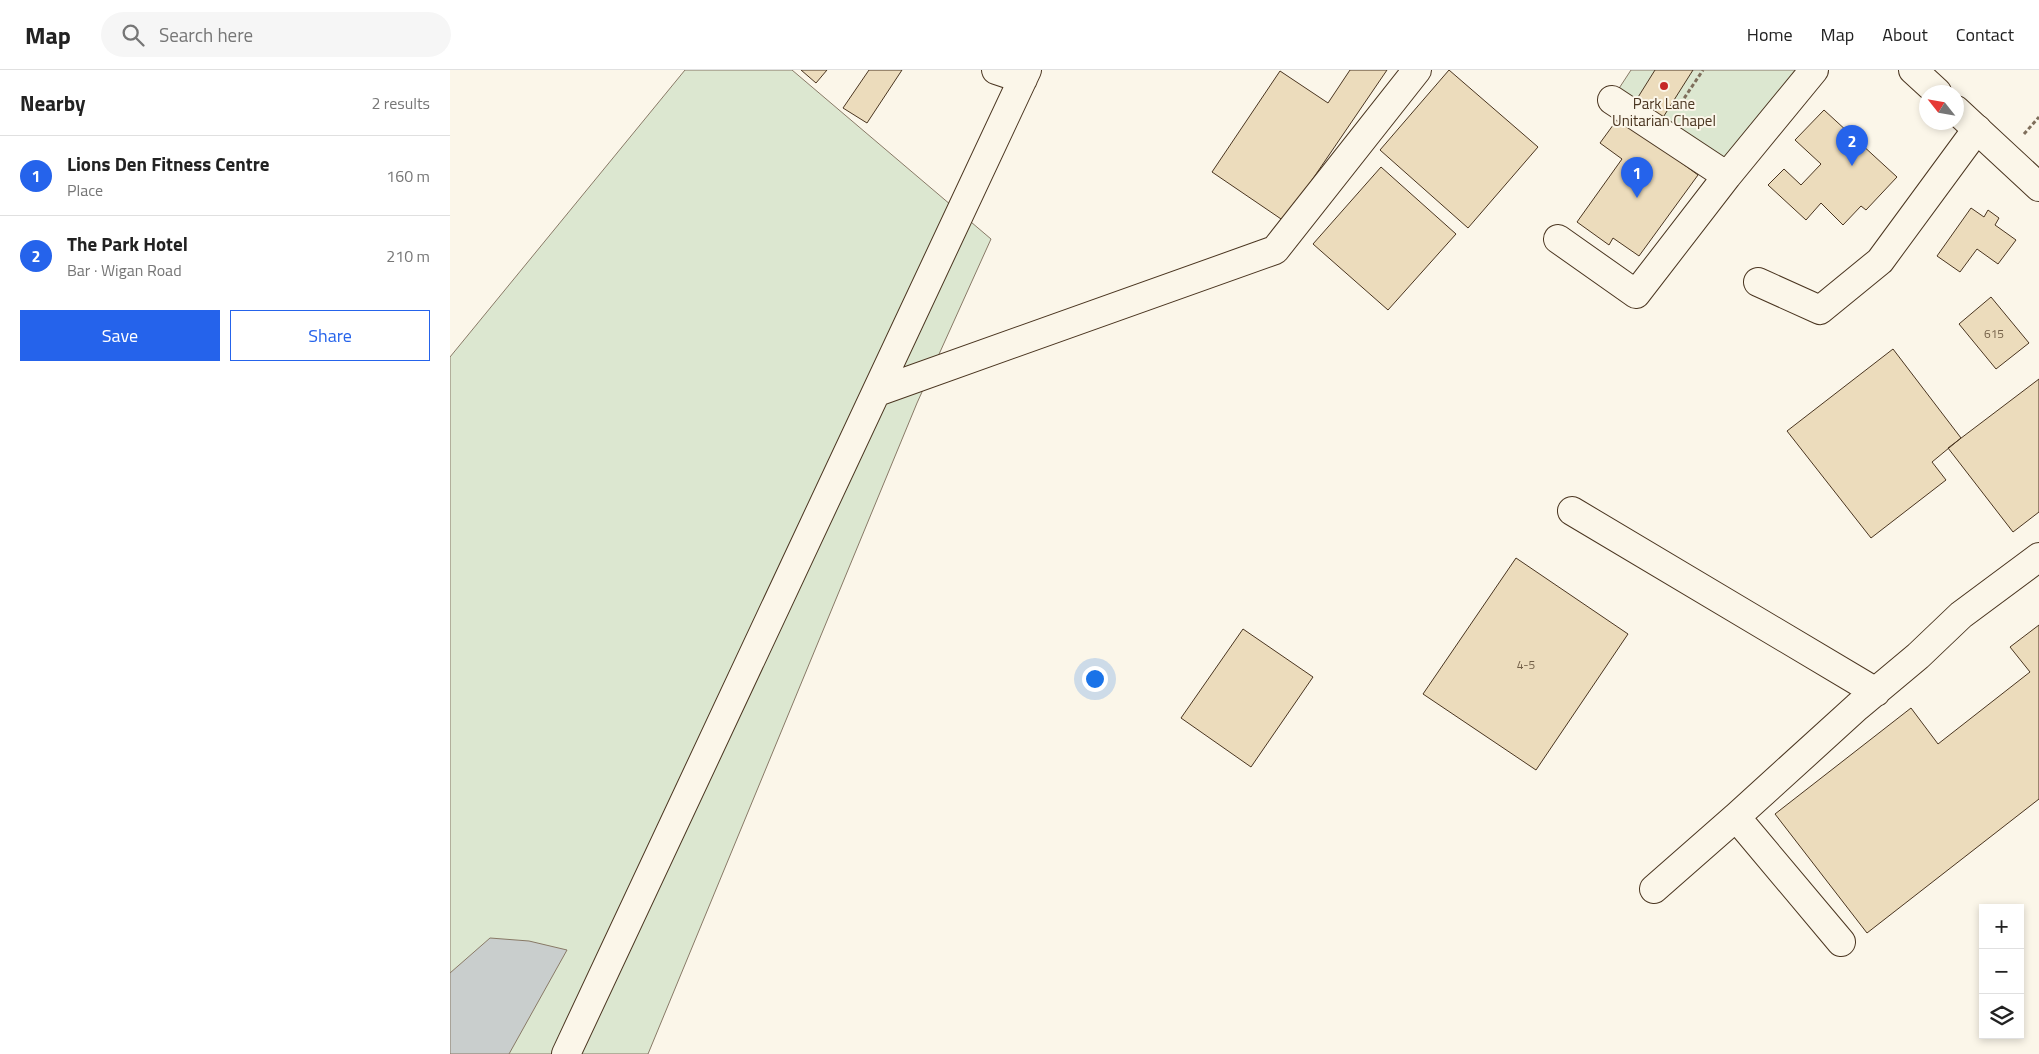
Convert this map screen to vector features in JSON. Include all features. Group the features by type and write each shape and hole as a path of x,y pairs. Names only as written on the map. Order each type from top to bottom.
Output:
{"main road":[{"path":"566,1054 1025,75 996,70"},
{"path":"877,392 1276,250 1417,70"},
{"path":"1558,239 1636,294 1727,176 1814,70"},
{"path":"1913,70 1929,85"},
{"path":"1612,100 1727,176"},
{"path":"1964,117 2039,187"},
{"path":"1758,282 1820,310 1880,261 1977,129"},
{"path":"1572,510 1876,692"},
{"path":"1654,889 1961,615 2039,557"},
{"path":"1736,817 1841,942"}],"path":[{"path":"1662,132 1703,70"}],"green space":[{"path":"685,70 792,70 991,239 917,403 648,1054 450,1054 450,357"},
{"path":"1631,70 1800,70 1721,166 1614,96"}],"shaded area":[{"path":"490,938 529,941 567,950 509,1054 450,1054 450,973"}],"building":[{"path":"801,70 827,70 816,83"},
{"path":"869,70 902,70 867,123 843,108"},
{"path":"1350,70 1387,70 1284,221 1212,172 1280,71 1328,103"},
{"path":"1449,70 1538,147 1468,228 1380,150"},
{"name":"Park Lane Unitarian Chapel","path":"1655,70 1693,70 1662,119 1635,102"},
{"path":"1824,110 1897,177 1866,210 1861,206 1843,225 1821,203 1806,220 1768,185 1784,169 1801,185 1821,164 1795,140"},
{"path":"1619,117 1698,175 1639,256 1613,238 1609,245 1577,222 1622,159 1600,143"},
{"path":"1381,167 1456,234 1388,310 1313,244"},
{"path":"1971,208 1984,217 1988,210 1999,218 1995,225 2016,240 1998,264 1977,249 1960,272 1937,256"},
{"path":"1991,297 2029,343 1996,369 1959,324"},
{"path":"1893,349 1961,438 1932,462 1946,480 1871,538 1787,431"},
{"path":"2039,379 2039,512 2013,532 1948,448"},
{"path":"1516,558 1628,634 1536,770 1423,694"},
{"path":"2039,625 2039,799 1867,933 1775,814 1911,708 1938,744 2030,672 2010,647"},
{"path":"1243,629 1313,677 1251,767 1181,718"}],"place":[{"name":"Park Lane Unitarian Chapel","path":"1664,86"},
{"name":"The Park Hotel","path":"1852,166"},
{"name":"Lions Den Fitness Centre","path":"1637,198"}]}
